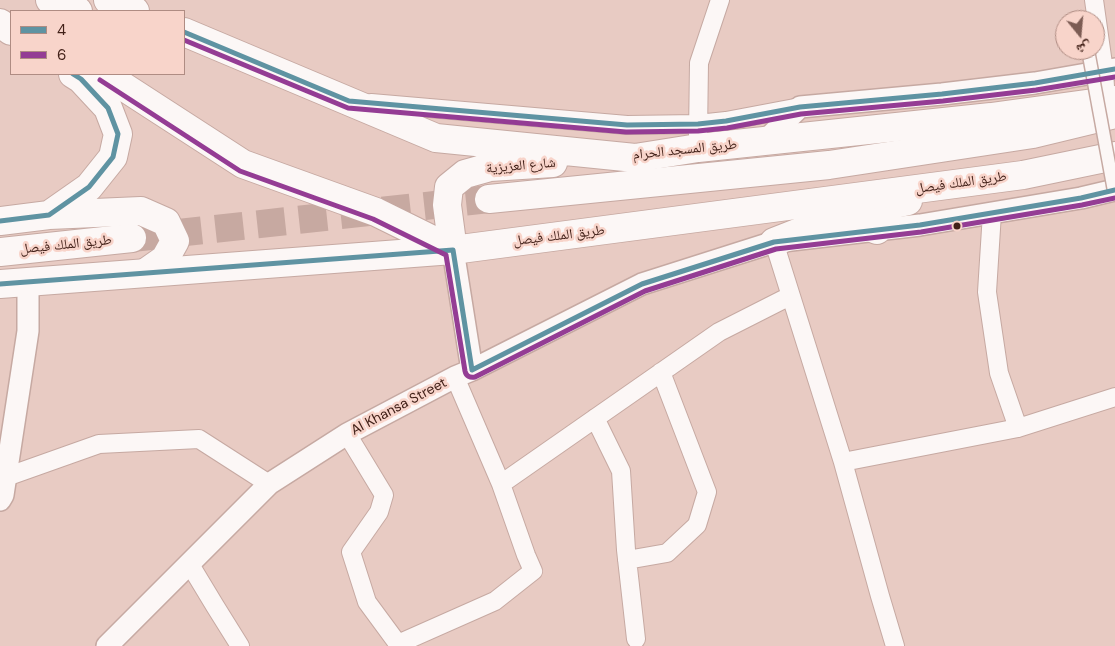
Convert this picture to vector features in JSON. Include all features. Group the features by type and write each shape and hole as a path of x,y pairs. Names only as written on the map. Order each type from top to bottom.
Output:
{"main road":[{"path":"50,0 75,10"},
{"path":"108,0 133,10"},
{"name":"طريق المسجد الحرام","path":"185,32 436,138 635,158 698,136 765,141 1112,105"},
{"path":"185,49 436,138"},
{"path":"49,216 89,187 113,157 118,134 108,108 81,79 75,75"},
{"path":"106,75 243,164 376,212 453,250"},
{"path":"489,199 829,165 1033,134 1112,105"},
{"name":"طريق الملك فيصل","path":"0,284 453,250 1022,175 1115,156"},
{"name":"شارع العزيزية","path":"453,250 447,206 449,187 465,174 490,167 635,158"},
{"path":"774,242 840,216 1022,175"},
{"path":"817,202 840,216 877,230"},
{"path":"0,221 49,216 141,211 166,222 175,241 164,260 145,273"},
{"name":"طريق الملك فيصل","path":"0,252 132,238"}],"street":[{"path":"698,136 699,63 720,0"},
{"path":"1094,0 1109,70 1112,105"},
{"path":"1090,60 1115,190"},
{"path":"349,101 628,125 698,136 726,121 800,107 1035,83 1109,70"},
{"path":"765,141 800,107"},
{"name":"Al Khansa Street","path":"107,646 269,484 347,434 642,284 774,242 920,224 1081,198 1115,190"},
{"path":"992,213 986,292 999,373 1018,428"},
{"path":"774,242 843,462 895,646"},
{"path":"347,434 384,495 379,512 350,552 367,602 398,644 495,601 533,571 463,374 453,250"},
{"path":"0,500 3,495 6,477 28,331 28,282"},
{"path":"501,484 719,332 790,296"},
{"path":"627,560 667,552 697,525 707,492 662,372"},
{"path":"843,462 1018,428 1115,397"},
{"path":"595,418 621,471 627,560 636,639"},
{"path":"6,477 99,444 199,439 269,484"},
{"path":"190,563 240,646"}],"tunnel":[{"path":"132,238 489,199"}],"transit line":[{"name":"4","path":"185,32 349,101 627,125 698,124 726,121 800,107 1035,83 1115,69"},
{"name":"6","path":"185,40 348,108 626,132 698,131 727,128 801,114 943,101 1036,90 1115,77"},
{"name":"4","path":"0,221 49,215 89,187 113,157 118,134 108,108 81,79 75,75"},
{"name":"6","path":"100,80 240,171 373,219 446,255 465,371 471,377 475,377 645,291 776,249 921,232 1115,198"},
{"name":"4","path":"0,284 453,250 472,370 642,284 774,242 920,225 1081,198 1115,190"}]}
